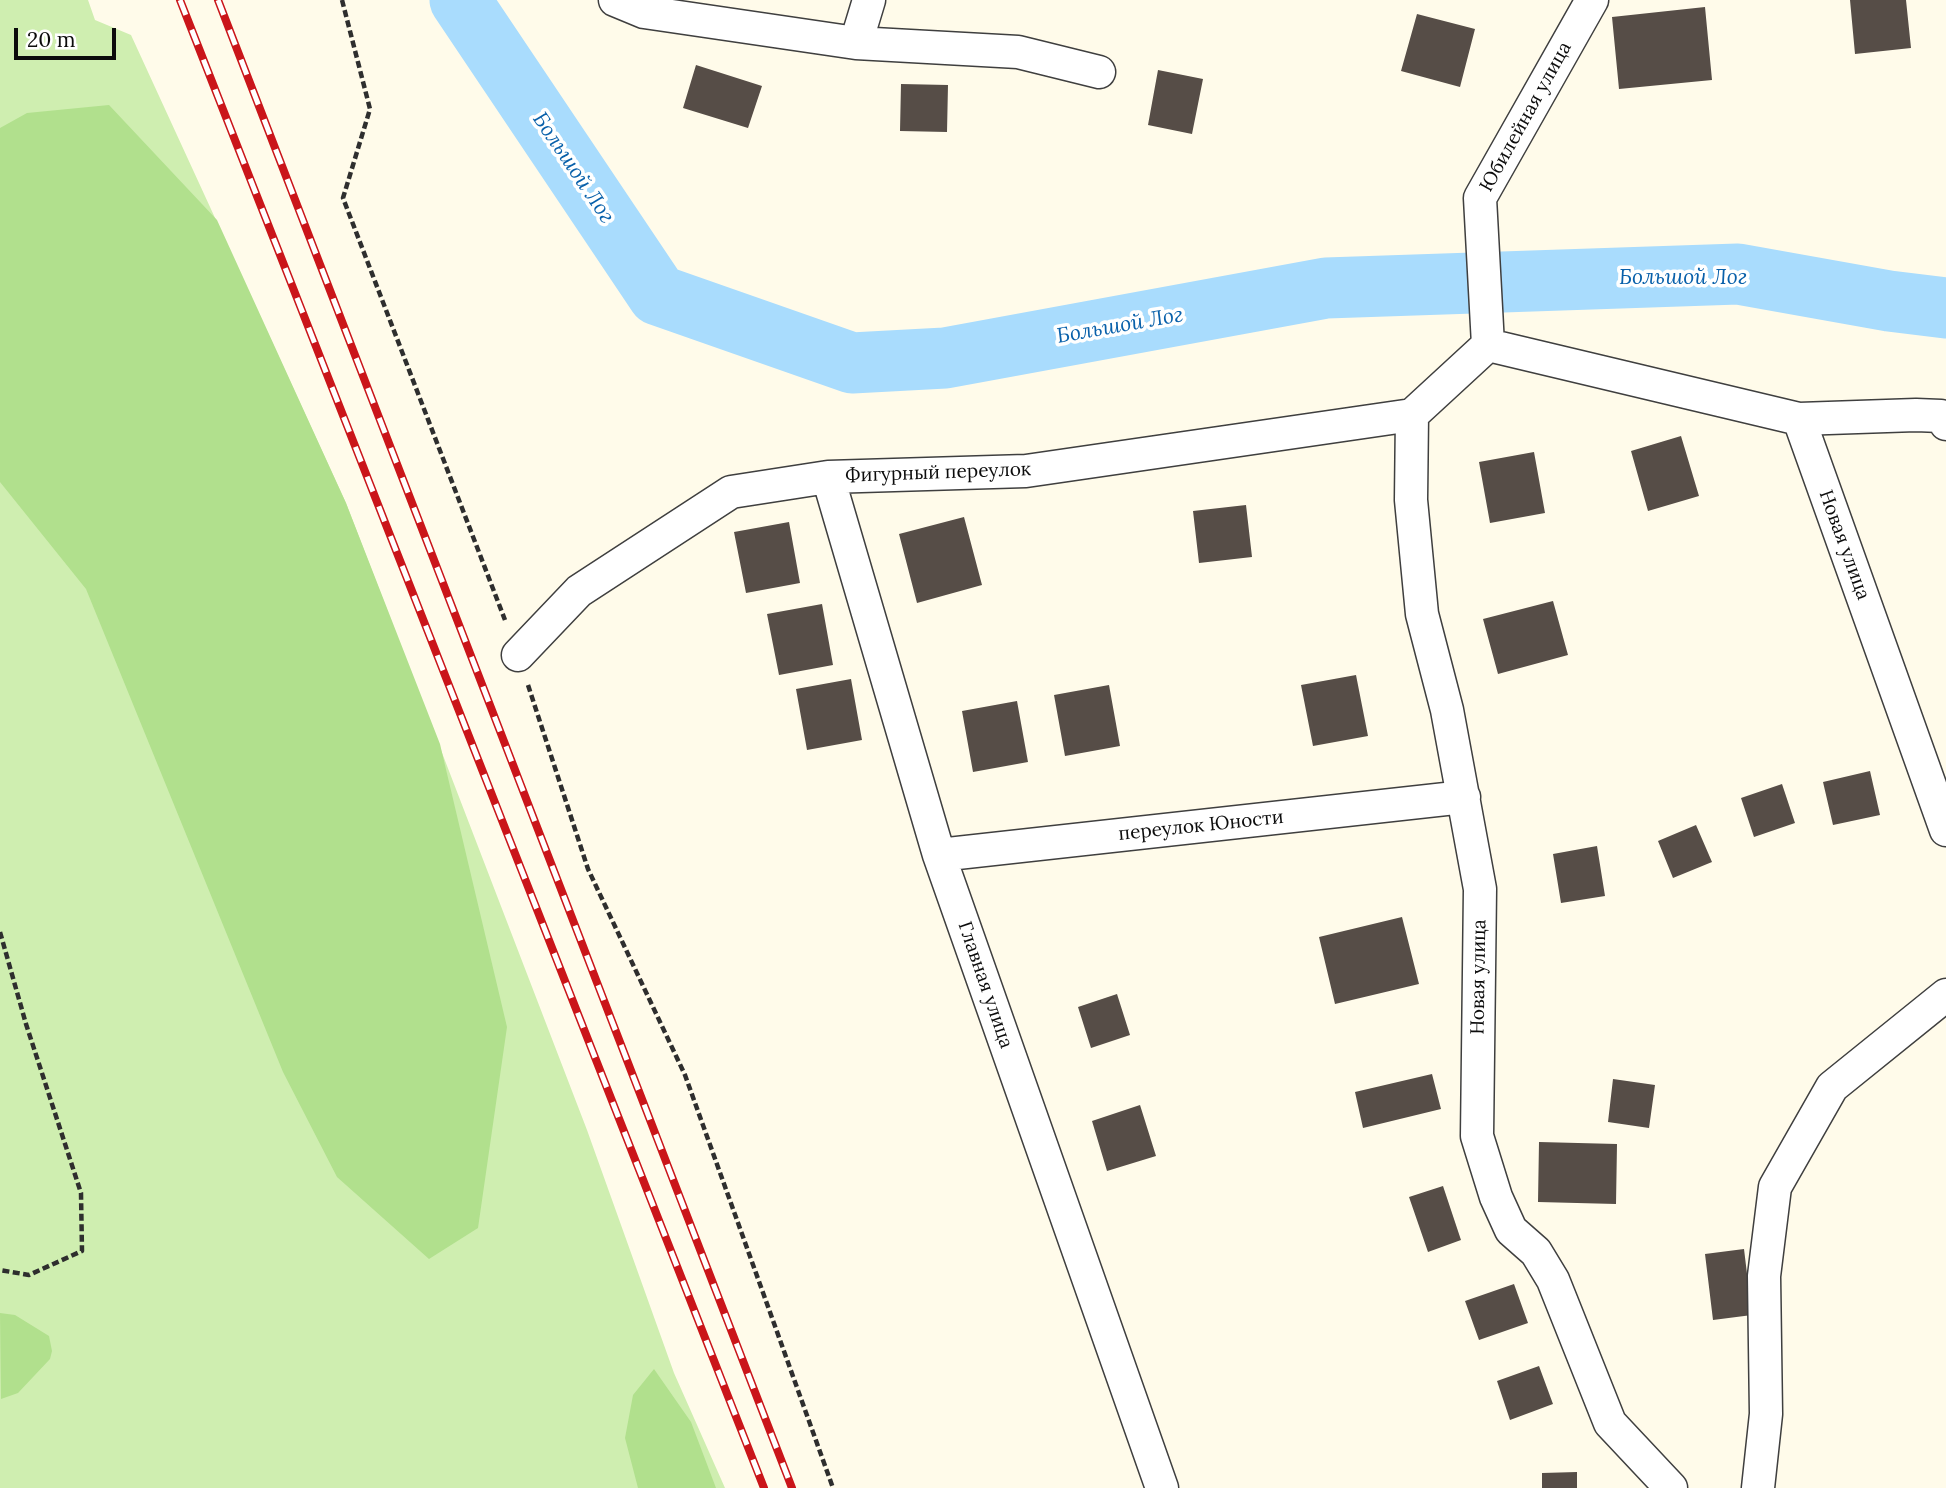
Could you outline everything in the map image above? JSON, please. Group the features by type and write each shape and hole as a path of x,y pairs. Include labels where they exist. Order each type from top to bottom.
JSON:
{"street":[{"path":"615,0 644,12 856,43 1018,52 1099,72"},
{"path":"856,43 869,0"},
{"name":"Юбилейная улица","path":"1488,345 1480,198 1592,0"},
{"path":"1412,415 1488,345 1799,419 1916,415 1941,416 1946,424"},
{"name":"Фигурный переулок","path":"518,655 579,591 731,492 828,477 1026,471 1412,415"},
{"name":"Новая улица","path":"1412,415 1411,500 1422,614 1447,710 1480,889 1477,1136 1496,1197 1511,1230 1536,1252 1553,1280 1609,1423 1671,1488"},
{"name":"Новая улица","path":"1799,419 1946,830"},
{"name":"Главная улица","path":"828,477 939,855 1162,1488"},
{"name":"переулок Юности","path":"939,855 1464,797"},
{"path":"1758,1488 1766,1414 1764,1276 1775,1186 1832,1087 1946,995"}],"path":[{"path":"342,0 370,109 343,198 518,655 588,869 685,1075 833,1488"},
{"path":"0,932 26,1024 81,1193 82,1251 29,1275 0,1270"}],"green space":[{"path":"0,0 88,0 95,20 131,35 346,503 587,1130 674,1373 725,1488 0,1488"},
{"path":"109,105 217,220 346,503 440,744 507,1027 478,1228 429,1259 337,1177 283,1072 86,589 0,482 0,128 27,113"},
{"path":"0,1313 15,1315 49,1336 52,1351 50,1359 18,1393 1,1399"},
{"path":"654,1369 691,1422 716,1488 638,1488 625,1438 633,1395"}],"building":[{"path":"1850,0 1906,0 1911,48 1855,54"},
{"path":"1705,7 1712,80 1619,89 1612,17"},
{"path":"1417,14 1475,29 1460,87 1401,71"},
{"path":"696,65 762,86 748,128 683,108"},
{"path":"1158,70 1203,79 1192,134 1148,125"},
{"path":"901,84 948,85 947,132 900,131"},
{"path":"1681,436 1699,496 1648,511 1631,451"},
{"path":"1534,452 1545,513 1490,523 1479,462"},
{"path":"1246,505 1252,557 1199,563 1193,511"},
{"path":"964,517 982,585 917,603 899,534"},
{"path":"789,522 800,583 746,593 734,532"},
{"path":"1553,601 1568,655 1498,674 1483,619"},
{"path":"822,604 833,665 779,675 767,614"},
{"path":"1356,675 1368,736 1313,746 1301,685"},
{"path":"851,679 862,740 807,750 796,689"},
{"path":"1109,685 1120,746 1065,756 1054,695"},
{"path":"1017,701 1028,762 973,772 962,711"},
{"path":"1870,771 1880,815 1833,825 1823,782"},
{"path":"1782,784 1795,823 1754,837 1741,798"},
{"path":"1696,825 1712,862 1673,878 1658,841"},
{"path":"1597,846 1605,896 1561,903 1553,854"},
{"path":"1402,917 1419,984 1335,1004 1319,937"},
{"path":"1117,994 1130,1035 1091,1048 1078,1007"},
{"path":"1432,1074 1441,1109 1363,1128 1355,1092"},
{"path":"1613,1079 1655,1085 1649,1128 1608,1122"},
{"path":"1140,1105 1156,1156 1107,1171 1092,1121"},
{"path":"1539,1142 1617,1144 1616,1204 1538,1202"},
{"path":"1443,1186 1461,1240 1428,1252 1409,1197"},
{"path":"1744,1249 1752,1315 1713,1320 1705,1254"},
{"path":"1514,1284 1528,1323 1479,1340 1465,1301"},
{"path":"1539,1366 1553,1404 1510,1420 1497,1381"},
{"path":"1577,1472 1577,1488 1542,1488 1542,1473"}],"waterway":[{"name":"Большой Лог","path":"460,0 658,295 852,363 945,358 1326,288 1738,274 1889,301 1946,308"}],"railway":[{"path":"180,0 764,1488"},
{"path":"218,0 792,1488"}]}
